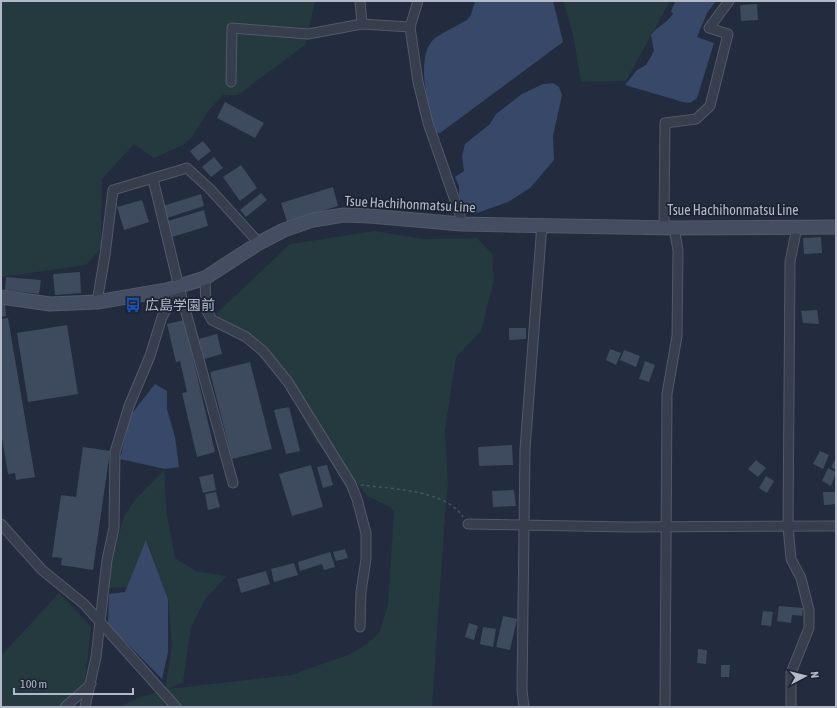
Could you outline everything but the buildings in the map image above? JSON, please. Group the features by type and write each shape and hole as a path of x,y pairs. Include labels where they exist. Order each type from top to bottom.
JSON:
{"main road":[{"name":"Tsue Hachihonmatsu Line","path":"1,297 50,304 96,302 179,287 204,278 259,243 284,230 313,220 344,215 461,224 669,227 836,227"}],"street":[{"path":"360,1 362,24"},
{"path":"418,1 410,26 418,82 428,123 460,214 461,224"},
{"path":"666,707 667,394 677,336 678,250 669,227 665,123 696,119 710,106 728,34 709,28 729,1"},
{"path":"231,82 232,28 308,34 362,24 410,26"},
{"path":"96,302 105,255 113,190 188,168 210,189 259,243"},
{"path":"153,178 179,287 233,483"},
{"path":"524,707 522,690 524,525 528,398 542,224"},
{"path":"791,707 791,673 808,628 809,610 801,578 791,559 788,526 790,262 796,227"},
{"path":"204,278 206,309 212,320 246,337 263,351 288,382 351,484 357,499 366,533 366,559 361,592 360,627"},
{"path":"85,707 91,684 101,624 107,560 114,528 115,452 129,406 150,356 162,317 179,287"},
{"path":"1,524 42,570 84,604 176,707"},
{"path":"468,524 666,527 836,526"},
{"path":"65,707 91,684"}],"path":[{"path":"351,484 431,495 460,512 468,524"}],"green space":[{"path":"1,1 315,1 305,45 238,95 223,95 209,110 192,137 183,145 154,158 134,144 102,179 101,248 86,265 1,277"},
{"path":"563,1 670,1 626,81 581,82 573,34"},
{"path":"375,231 423,239 477,238 492,254 494,279 481,331 456,357 445,430 448,484 432,707 119,707 140,697 165,690 172,647 168,599 147,541 127,587 104,588 124,516 135,500 164,470 167,515 175,558 196,571 227,576 206,598 191,627 183,682 168,689 291,675 348,655 367,644 379,633 388,605 394,512 390,507 367,496 354,479 316,442 282,378 216,314 290,244"},
{"path":"59,593 91,627 84,691 63,707 1,707 1,656"}],"water":[{"path":"475,1 553,1 563,42 440,133 435,133 425,84 425,57 428,46 435,38 467,20 471,15"},
{"path":"716,1 707,13 697,37 714,43 697,98 690,103 683,102 625,85 637,70 646,65 654,51 651,35 673,14 671,11 675,2"},
{"path":"553,83 559,87 562,95 553,136 554,160 530,188 508,202 474,214 459,197 459,186 455,177 464,171 462,156 465,144 490,124 496,114 522,94 543,84"},
{"path":"155,384 167,391 167,409 175,437 179,467 165,469 120,459 130,416"},
{"path":"146,540 168,599 168,652 162,679 108,624 109,594 125,592"}],"place":[{"name":"広島学園前","path":"133,305"}]}
